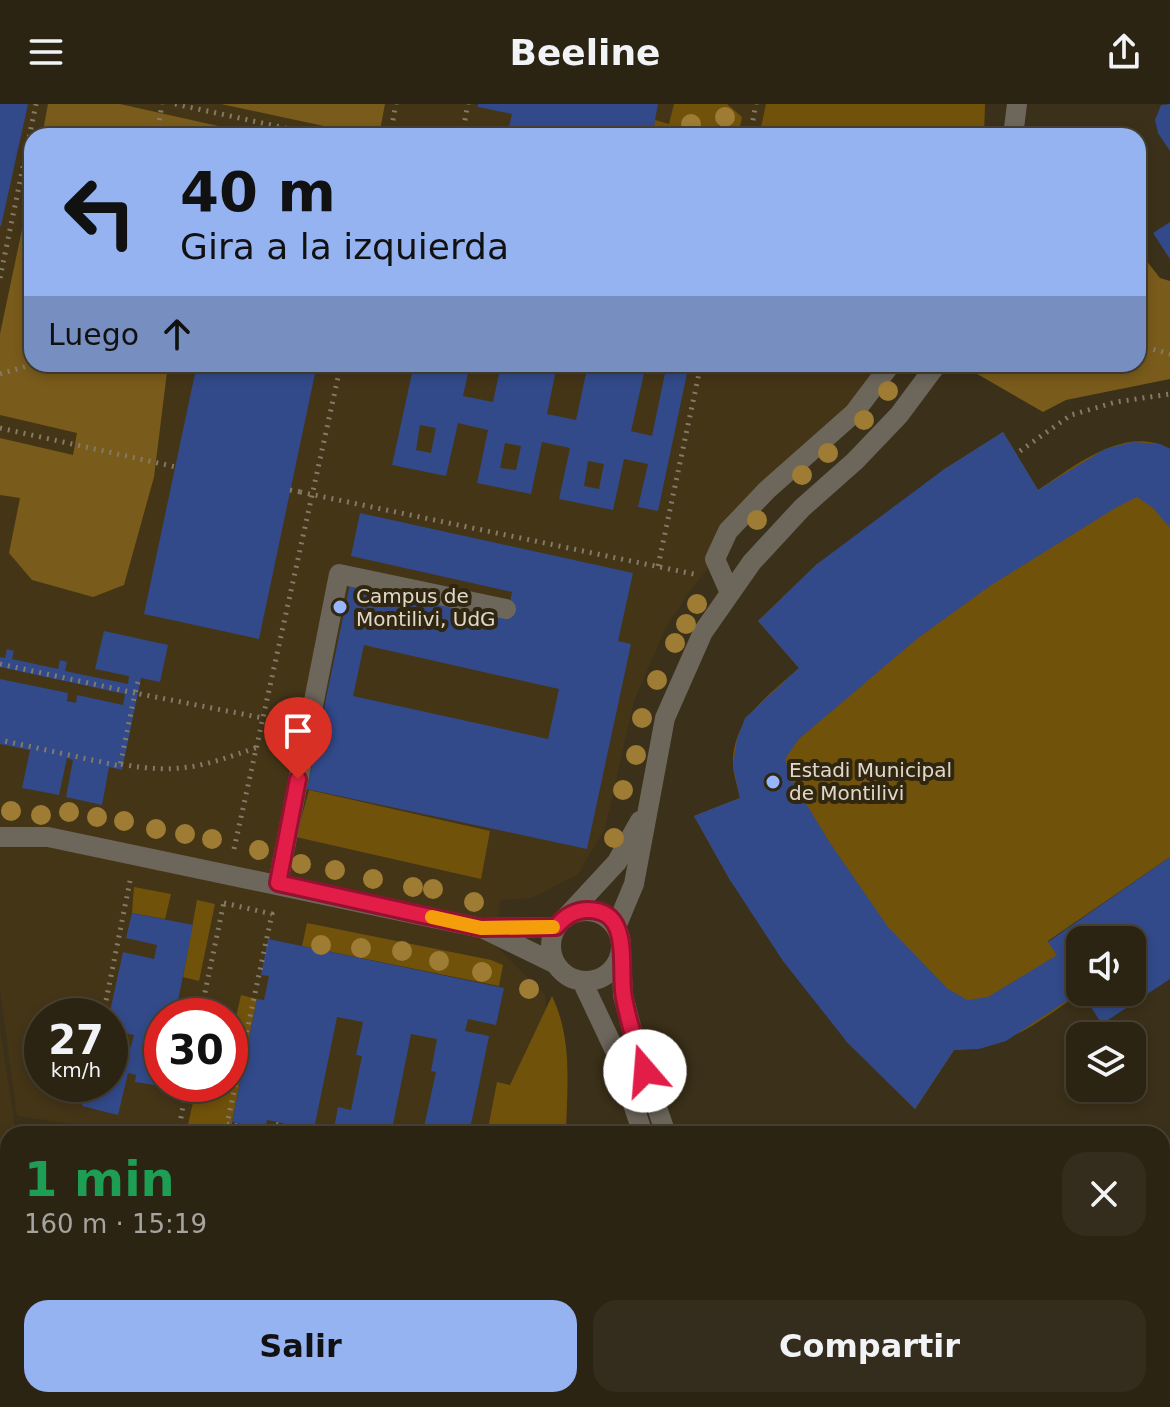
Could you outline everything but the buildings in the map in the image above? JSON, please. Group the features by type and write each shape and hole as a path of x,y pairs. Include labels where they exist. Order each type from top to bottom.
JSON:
{"street":[{"path":"1014,128 1017,104"},
{"path":"730,593 715,559 728,531 767,490 854,413 885,372"},
{"path":"616,927 634,884 665,718 703,632 752,562 802,508 855,461 899,415 931,372"},
{"path":"278,883 339,574 506,609"},
{"path":"556,964 551,942 562,922 617,862 647,807"},
{"path":"0,837 48,837 481,928 556,964 567,976 582,981 602,978 610,972 621,954"},
{"path":"481,928 562,922 585,910 611,919 621,940 623,995 636,1046 663,1126"},
{"path":"582,981 616,1053 640,1126"}],"path":[{"path":"31,128 36,104"},
{"path":"158,128 162,104"},
{"path":"175,104 285,128"},
{"path":"392,128 396,104"},
{"path":"464,128 468,104"},
{"path":"752,128 756,104"},
{"path":"0,278 24,162"},
{"path":"1146,347 1170,354"},
{"path":"0,374 24,367"},
{"path":"234,849 339,372"},
{"path":"658,566 699,372"},
{"path":"1020,451 1071,415 1116,402 1170,394"},
{"path":"0,428 176,467"},
{"path":"290,490 702,576 730,593"},
{"path":"300,492 314,495"},
{"path":"8,666 10,654"},
{"path":"0,664 263,718"},
{"path":"61,677 64,666"},
{"path":"121,764 138,682"},
{"path":"0,740 120,766 168,771 213,763 258,747"},
{"path":"107,998 130,881"},
{"path":"204,998 224,903 272,914 248,1026"},
{"path":"179,1126 184,1102"},
{"path":"232,1102 227,1124 238,1126"}],"shaded area":[{"name":"Campus de Montilivi, UdG","path":"0,104 977,104 978,128 24,128 24,372 889,372 759,505 694,586 666,627 634,701 605,829 578,874 532,898 500,900 496,946 545,995 560,1126 84,1126 17,1116 0,990"},
{"path":"48,104 120,104 227,128 44,128"},
{"path":"221,104 385,104 380,128 333,128"},
{"path":"674,104 727,104 742,117 740,128 654,128 655,120 669,124"},
{"path":"766,104 985,104 984,128 761,128"},
{"path":"24,220 24,372 167,372 154,477 124,585 93,597 32,580 9,553 20,498 0,495 0,438 73,455 77,433 0,415 0,334"},
{"path":"1146,260 1160,278 1170,281 1170,379 1066,400 1043,412 974,372 1146,372"},
{"path":"1003,432 1038,490 1084,460 1118,445 1136,441 1170,449 1170,857 1048,941 1066,969 1066,1003 1007,1039 954,1050 915,1109 847,1042 730,880 694,816 740,798 733,766 738,735 764,699 799,668 758,621 817,564 975,514 943,470"},
{"path":"309,790 490,831 481,879 296,837"},
{"path":"134,887 171,894 165,919 132,913"},
{"path":"197,900 215,904 199,981 183,977"},
{"path":"307,923 491,960 503,965 499,986 302,946"},
{"path":"241,995 257,999 248,1043 248,998 240,998"},
{"path":"552,996 566,1047 566,1126 489,1126 497,1082 510,1085"},
{"path":"0,1029 15,1126 0,1126"},
{"path":"193,1102 236,1102 232,1126 188,1126"}],"slow traffic":[{"path":"432,917 481,928 553,927"}],"place":[{"name":"Campus de Montilivi, UdG","path":"340,607"},
{"name":"Estadi Municipal de Montilivi","path":"773,782"}],"route":[{"path":"298,779 278,883 481,928 556,927 567,916 585,910 611,919 620,933 623,995 645,1071"}]}
